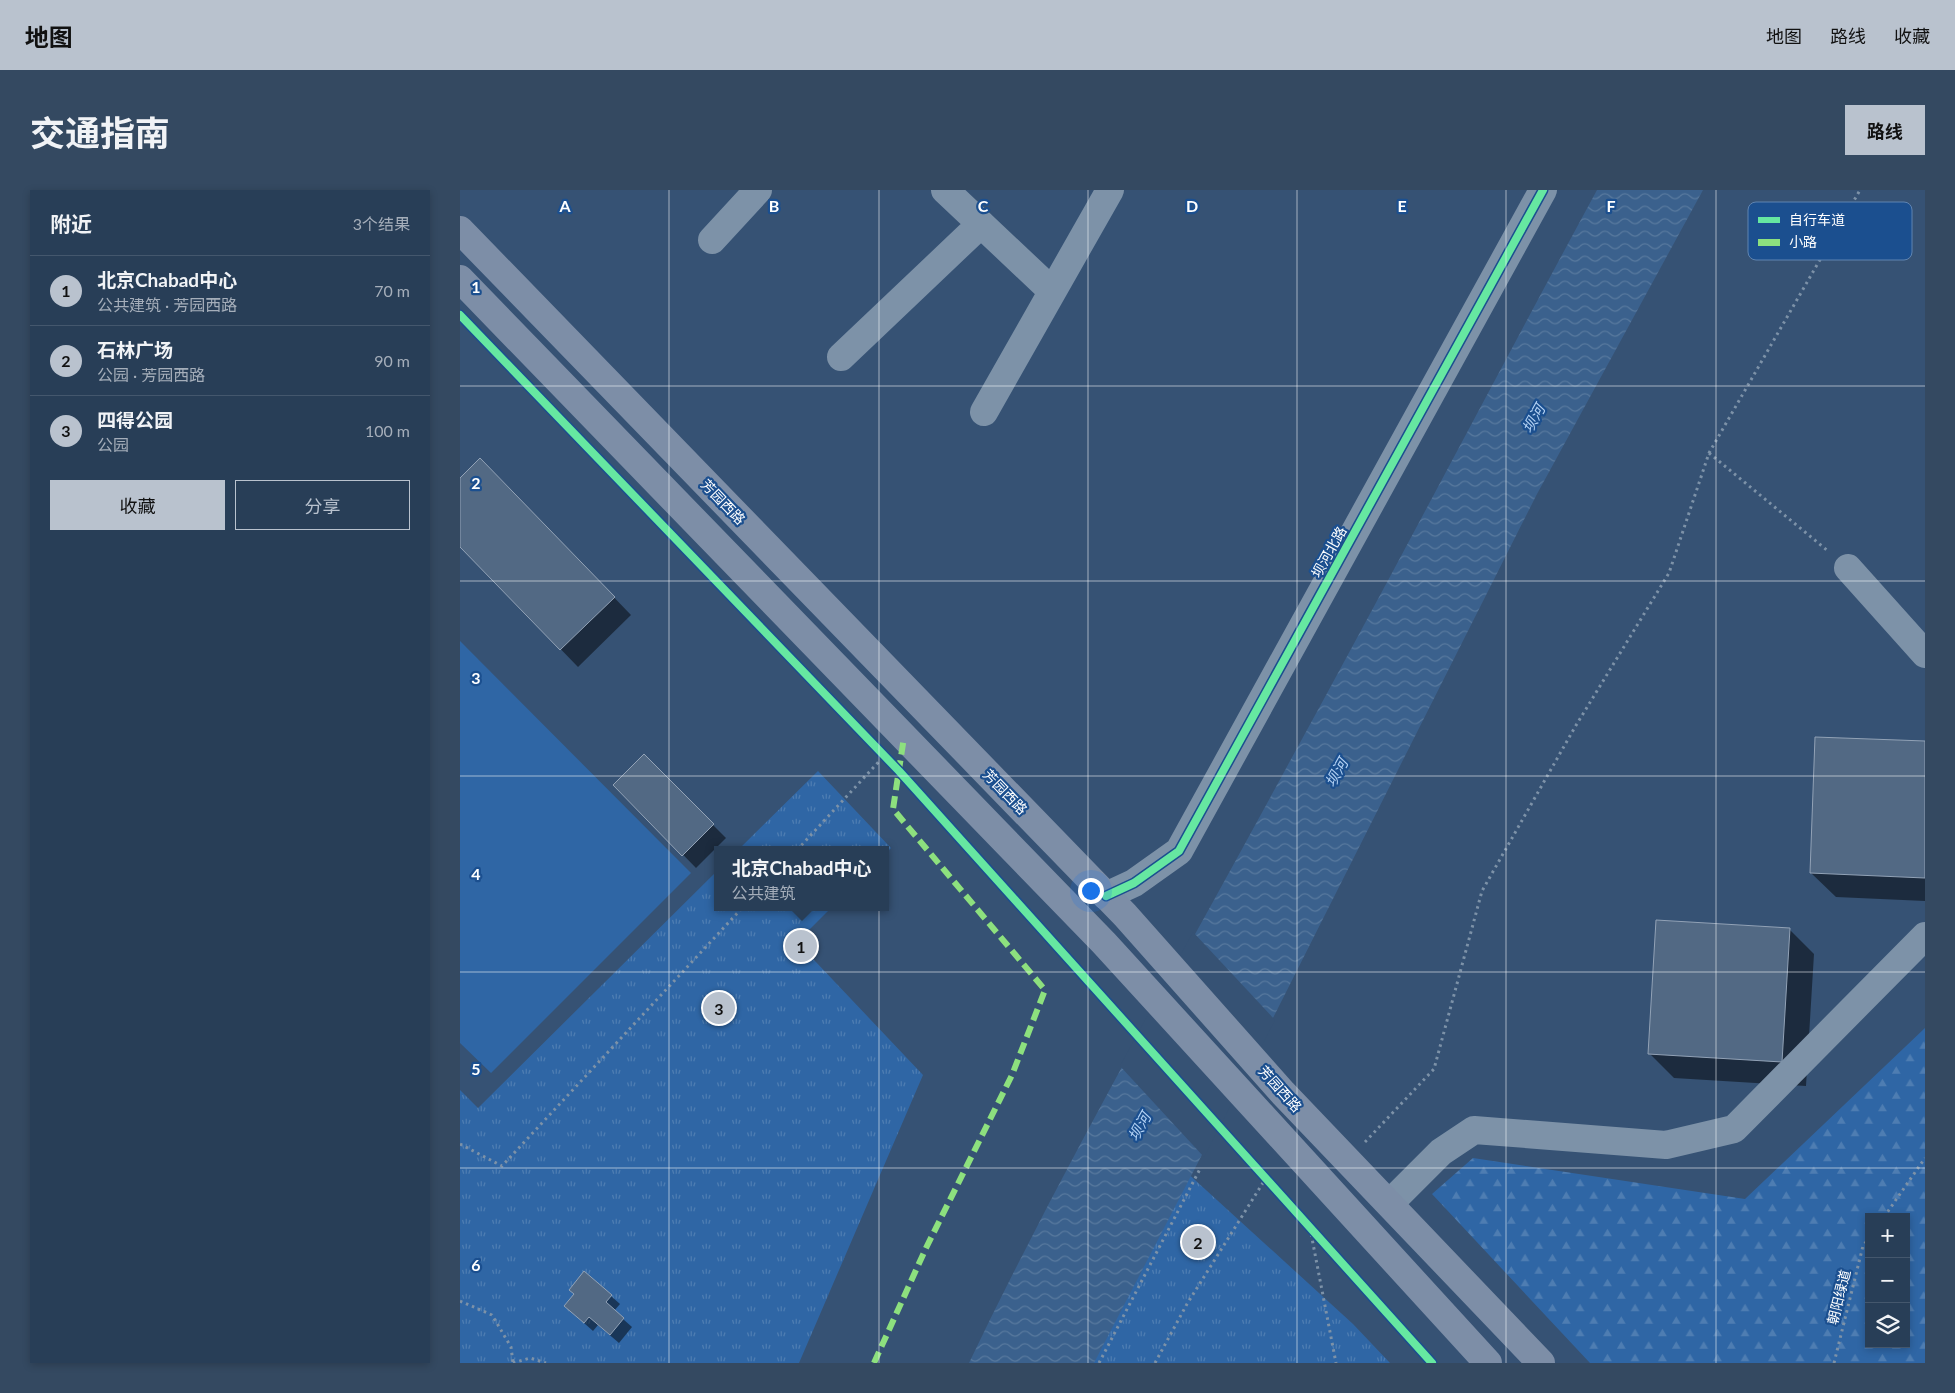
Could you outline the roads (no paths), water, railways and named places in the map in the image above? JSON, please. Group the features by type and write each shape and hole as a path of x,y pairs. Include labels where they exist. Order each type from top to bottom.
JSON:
{"main road":[{"name":"芳园西路","path":"460,230 1115,906 1283,1093 1541,1363"},
{"path":"460,279 1104,943 1488,1363"}],"street":[{"path":"712,240 758,190"},
{"path":"945,190 1052,291"},
{"path":"984,412 1110,190"},
{"name":"坝河北路","path":"1115,906 1134,883 1179,851 1543,190"},
{"path":"842,358 981,224"},
{"path":"1848,568 1925,654"},
{"path":"1390,1203 1441,1152 1474,1130 1666,1145 1734,1129 1925,936"}],"water":[{"name":"坝河","path":"1597,190 1703,190 1537,494 1274,1016 1094,1363 969,1363 1006,1286 1085,1135 1329,690"}],"place":[{"name":"北京Chabad中心","path":"801,946"},
{"name":"四得公园","path":"719,1008"},
{"name":"石林广场","path":"1198,1242"}]}
